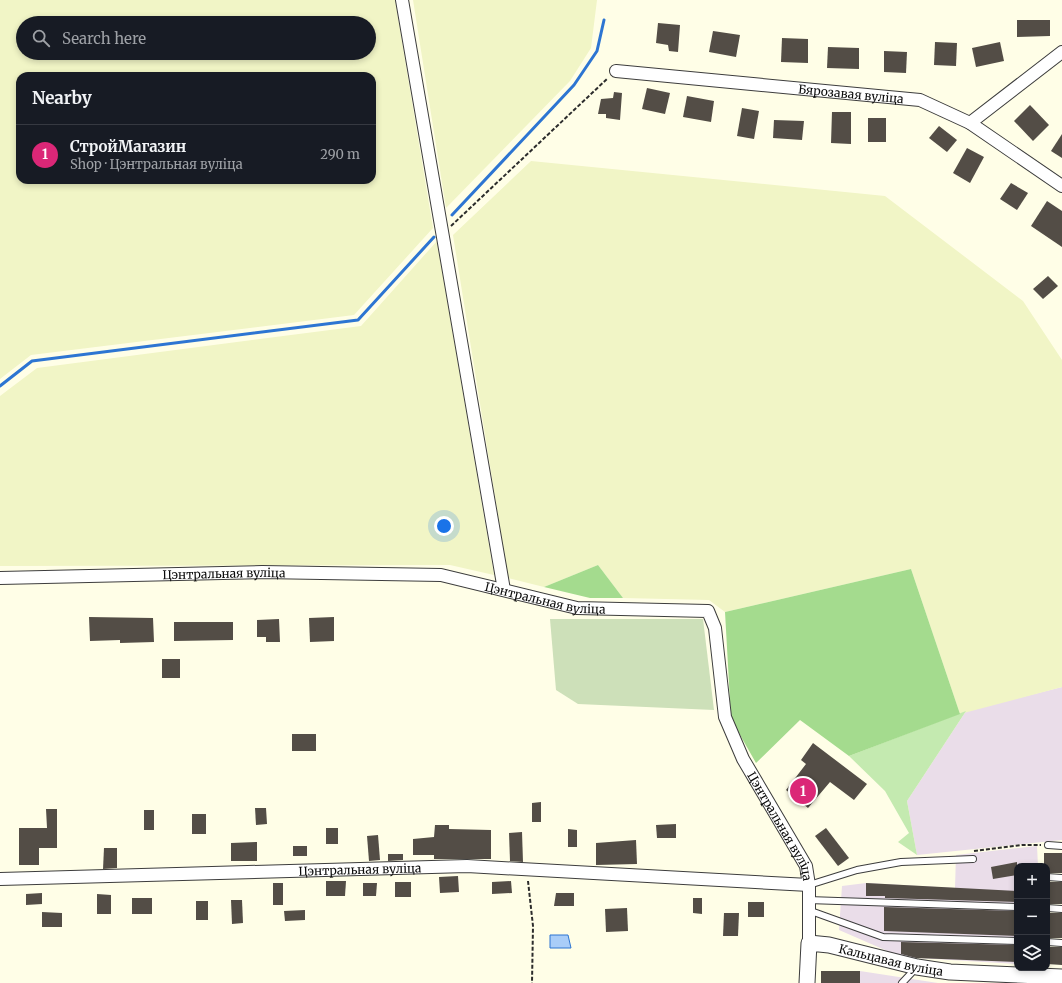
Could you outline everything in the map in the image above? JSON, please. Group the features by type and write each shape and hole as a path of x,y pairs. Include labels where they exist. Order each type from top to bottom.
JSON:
{"street":[{"path":"402,0 504,590"},
{"path":"970,123 1062,52"},
{"name":"Бярозавая вуліца","path":"616,71 920,100 970,123 1062,186"},
{"name":"Цэнтральная вуліца","path":"0,578 262,572 441,575 577,608 708,611 715,628 725,717 743,758 806,866 809,885 467,866 0,879"},
{"path":"807,983 809,885"},
{"name":"Кальцавая вуліца","path":"809,943 829,944 917,968 1008,979 1062,977"}],"lane":[{"path":"1048,846 1062,846"},
{"path":"809,885 857,870 901,862 973,859"},
{"path":"1050,878 1062,878"},
{"path":"808,905 1014,907"},
{"path":"808,905 883,937 1014,941"},
{"path":"1050,908 1062,909"},
{"path":"1050,942 1062,943"},
{"path":"902,983 917,968"}],"path":[{"path":"443,234 616,71"},
{"path":"970,852 1022,845 1048,846"},
{"path":"529,869 528,882 533,926 532,983"}],"shaded area":[{"path":"1062,687 1062,840 917,855 907,801 966,711"},
{"path":"1037,846 1038,863 1014,863 1014,964 901,957 839,930 842,886 866,883 955,888 956,855"},
{"path":"821,971 860,971 938,983 821,983"}],"green space":[{"path":"0,0 395,0 433,228 354,315 31,355 0,379"},
{"path":"413,0 597,0 591,48 570,81 446,208"},
{"path":"531,161 885,196 1023,301 1062,360 1062,687 960,714 911,569 725,612 709,600 623,598 598,565 544,587 508,578 453,235"},
{"path":"437,241 494,575 450,565 0,566 0,396 37,368 361,326"},
{"path":"598,565 623,598 590,598 544,587"},
{"path":"911,569 960,714 849,756 800,720 756,763 731,719 725,612"},
{"path":"550,619 703,619 714,710 578,704 556,690"},
{"path":"966,711 907,801 917,855 898,842 909,833 885,791 849,756"}],"water":[{"path":"550,935 568,935 571,948 550,948"}],"building":[{"path":"1017,20 1050,20 1050,36 1017,37"},
{"path":"658,23 680,25 678,52 669,51 668,45 656,43"},
{"path":"713,31 740,35 736,57 709,52"},
{"path":"782,38 808,39 808,63 781,62"},
{"path":"935,42 957,43 956,66 934,65"},
{"path":"1000,42 1004,61 976,67 972,48"},
{"path":"828,47 859,48 859,69 827,68"},
{"path":"884,51 907,52 906,73 884,72"},
{"path":"647,88 670,93 665,114 642,109"},
{"path":"614,92 622,93 620,120 606,118 606,114 598,114 601,99 613,98"},
{"path":"687,96 714,101 711,122 683,117"},
{"path":"1030,105 1049,125 1033,141 1014,121"},
{"path":"742,108 759,111 754,139 737,136"},
{"path":"832,112 851,112 851,144 831,143"},
{"path":"868,118 886,118 886,142 868,142"},
{"path":"774,120 804,121 802,140 773,138"},
{"path":"939,126 957,140 947,152 929,138"},
{"path":"1062,134 1062,158 1051,151"},
{"path":"967,148 984,157 970,183 953,173"},
{"path":"1011,183 1028,193 1017,210 1000,199"},
{"path":"1047,201 1062,211 1062,247 1031,226"},
{"path":"1048,276 1058,286 1043,299 1033,289"},
{"path":"89,617 153,618 154,642 120,643 120,640 90,641"},
{"path":"334,617 334,641 310,642 309,618"},
{"path":"279,619 280,642 266,642 266,637 257,637 257,620"},
{"path":"174,622 233,622 233,640 174,641"},
{"path":"162,659 180,659 180,678 162,678"},
{"path":"292,734 316,734 316,751 292,751"},
{"path":"813,743 867,784 854,800 830,782 808,808 786,790 806,764 801,760"},
{"path":"541,802 541,822 532,822 532,803"},
{"path":"255,808 266,808 267,824 256,825"},
{"path":"46,809 57,809 57,848 39,848 39,865 19,865 19,828 47,828"},
{"path":"144,810 154,810 154,830 144,830"},
{"path":"192,814 206,814 206,834 192,834"},
{"path":"676,824 676,838 657,838 656,825"},
{"path":"435,825 449,825 449,829 491,830 491,859 434,859 434,855 413,855 413,839 434,837"},
{"path":"326,828 338,828 338,844 326,844"},
{"path":"826,828 849,858 838,866 815,836"},
{"path":"568,829 577,830 577,847 568,847"},
{"path":"522,832 523,862 510,861 509,833"},
{"path":"378,835 380,860 369,861 367,836"},
{"path":"636,840 637,864 596,865 596,843"},
{"path":"257,842 257,861 231,861 231,843"},
{"path":"293,846 307,846 307,856 293,856"},
{"path":"104,848 117,848 117,868 103,869"},
{"path":"1044,853 1062,853 1062,873 1050,873 1050,863 1044,863"},
{"path":"388,854 403,854 403,860 388,861"},
{"path":"1017,862 1014,863 1014,876 993,879 991,867"},
{"path":"458,876 459,892 440,893 439,877"},
{"path":"326,881 346,881 345,896 326,896"},
{"path":"511,881 512,893 492,894 492,882"},
{"path":"395,882 411,882 411,897 395,897"},
{"path":"1050,882 1062,882 1062,904 1050,904"},
{"path":"273,883 283,883 283,905 273,905"},
{"path":"363,883 377,883 376,896 363,896"},
{"path":"866,883 1014,891 1014,902 885,898 885,896 866,896"},
{"path":"42,893 42,904 26,905 26,894"},
{"path":"556,893 574,893 574,906 554,906"},
{"path":"97,894 111,895 111,914 97,914"},
{"path":"132,898 152,898 152,914 132,914"},
{"path":"693,898 702,898 702,914 693,913"},
{"path":"231,900 242,900 243,923 232,924"},
{"path":"196,901 208,901 208,920 196,920"},
{"path":"748,902 764,902 764,917 748,917"},
{"path":"884,907 1014,911 1014,936 884,931"},
{"path":"627,908 628,931 606,932 605,909"},
{"path":"305,910 305,920 285,921 284,911"},
{"path":"42,912 62,913 62,927 42,927"},
{"path":"724,913 739,913 738,936 723,936"},
{"path":"1050,913 1062,913 1062,938 1050,938"},
{"path":"901,942 1014,945 1014,962 916,958 901,954"},
{"path":"1050,947 1062,947 1062,965 1050,964"},
{"path":"821,971 860,971 860,983 821,983"}],"waterway":[{"path":"452,215 574,85 597,51 604,20"},
{"path":"0,386 32,361 358,320 434,237"}],"place":[{"name":"СтройМагазин","path":"803,791"}]}
